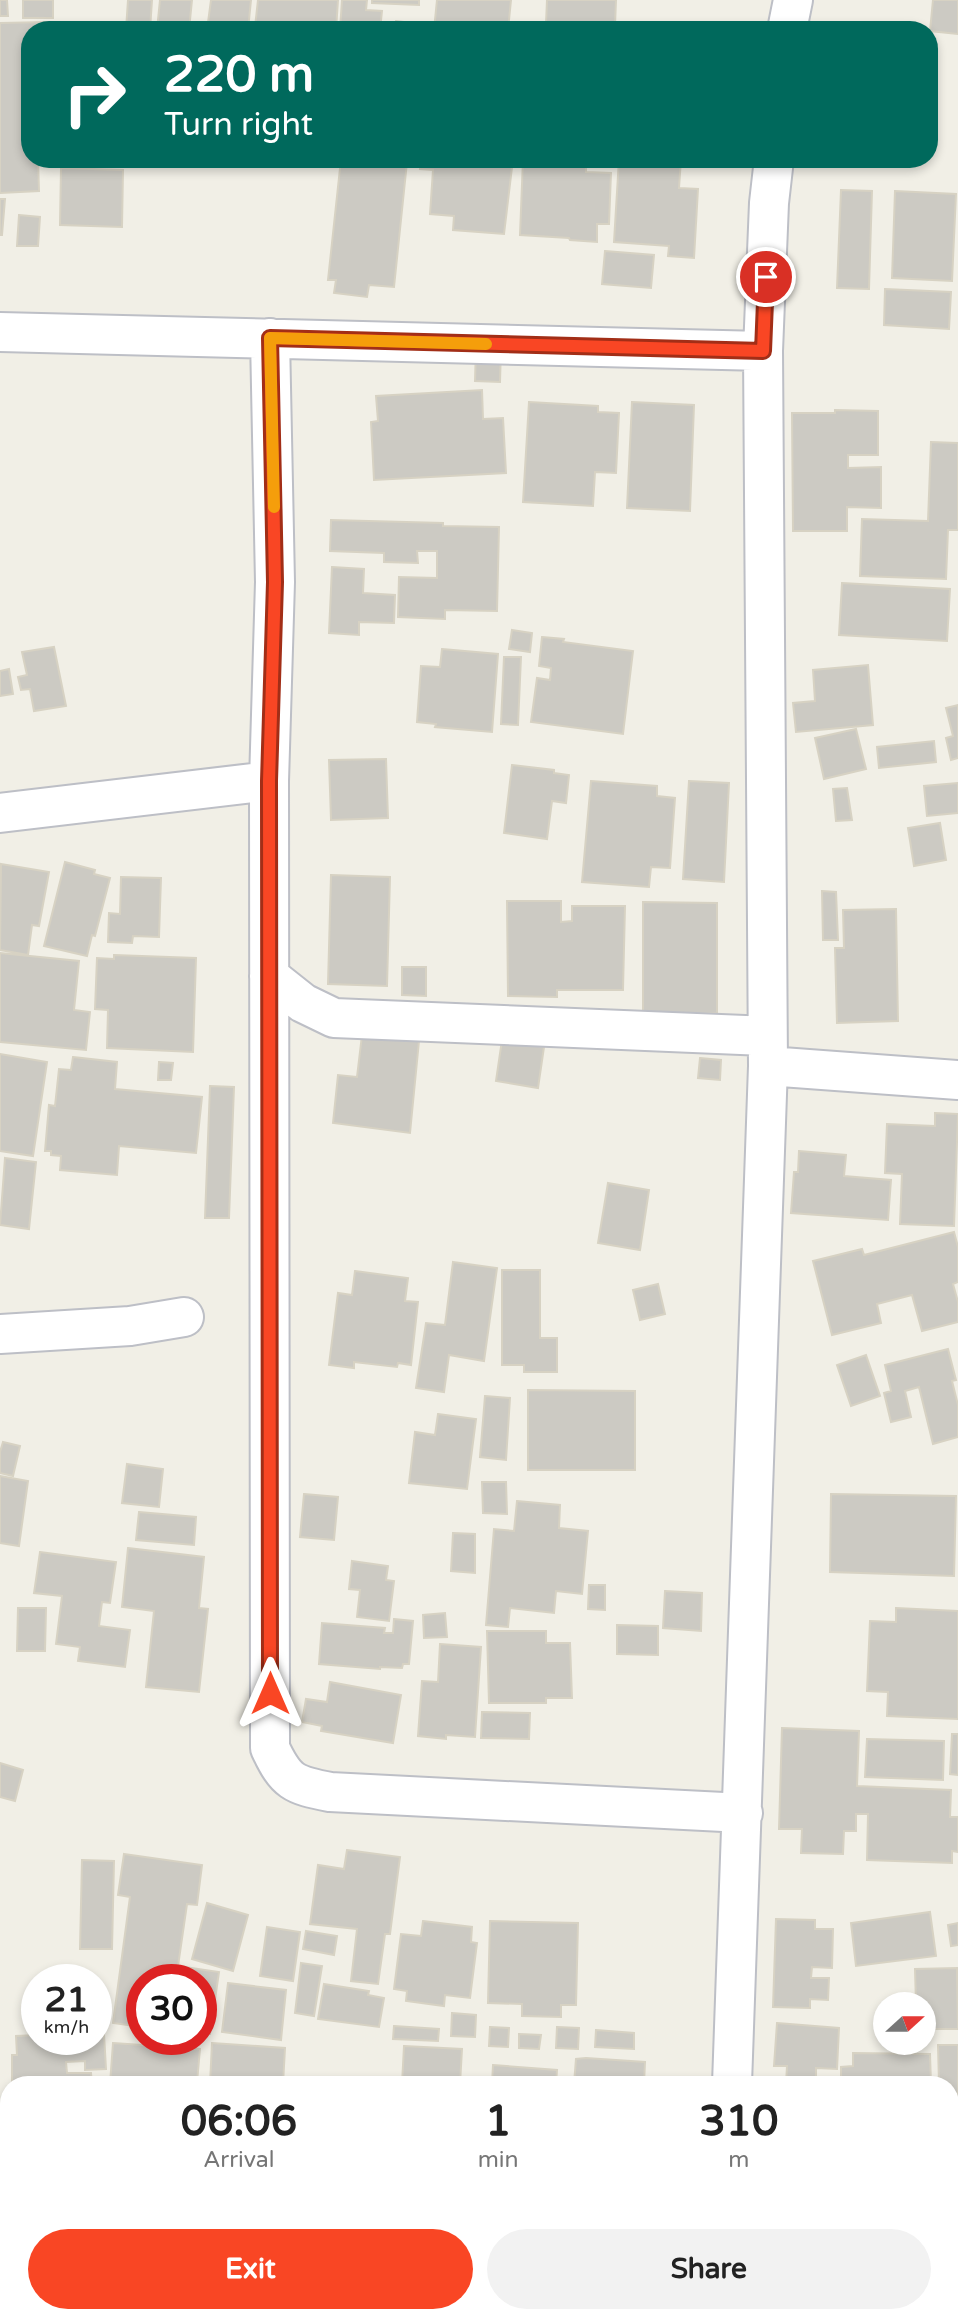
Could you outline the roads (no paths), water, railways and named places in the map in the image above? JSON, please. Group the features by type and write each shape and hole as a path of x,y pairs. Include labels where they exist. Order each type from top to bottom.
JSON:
{"street":[{"path":"790,21 793,0"},
{"path":"732,2076 768,1051 763,351 773,168"},
{"path":"0,332 763,351"},
{"path":"270,338 275,582 269,781 270,1748 281,1771 299,1786 330,1792 743,1813"},
{"path":"0,813 269,781"},
{"path":"269,976 303,1003 334,1018 768,1051 958,1080"},
{"path":"0,1334 130,1326 184,1317"}]}
